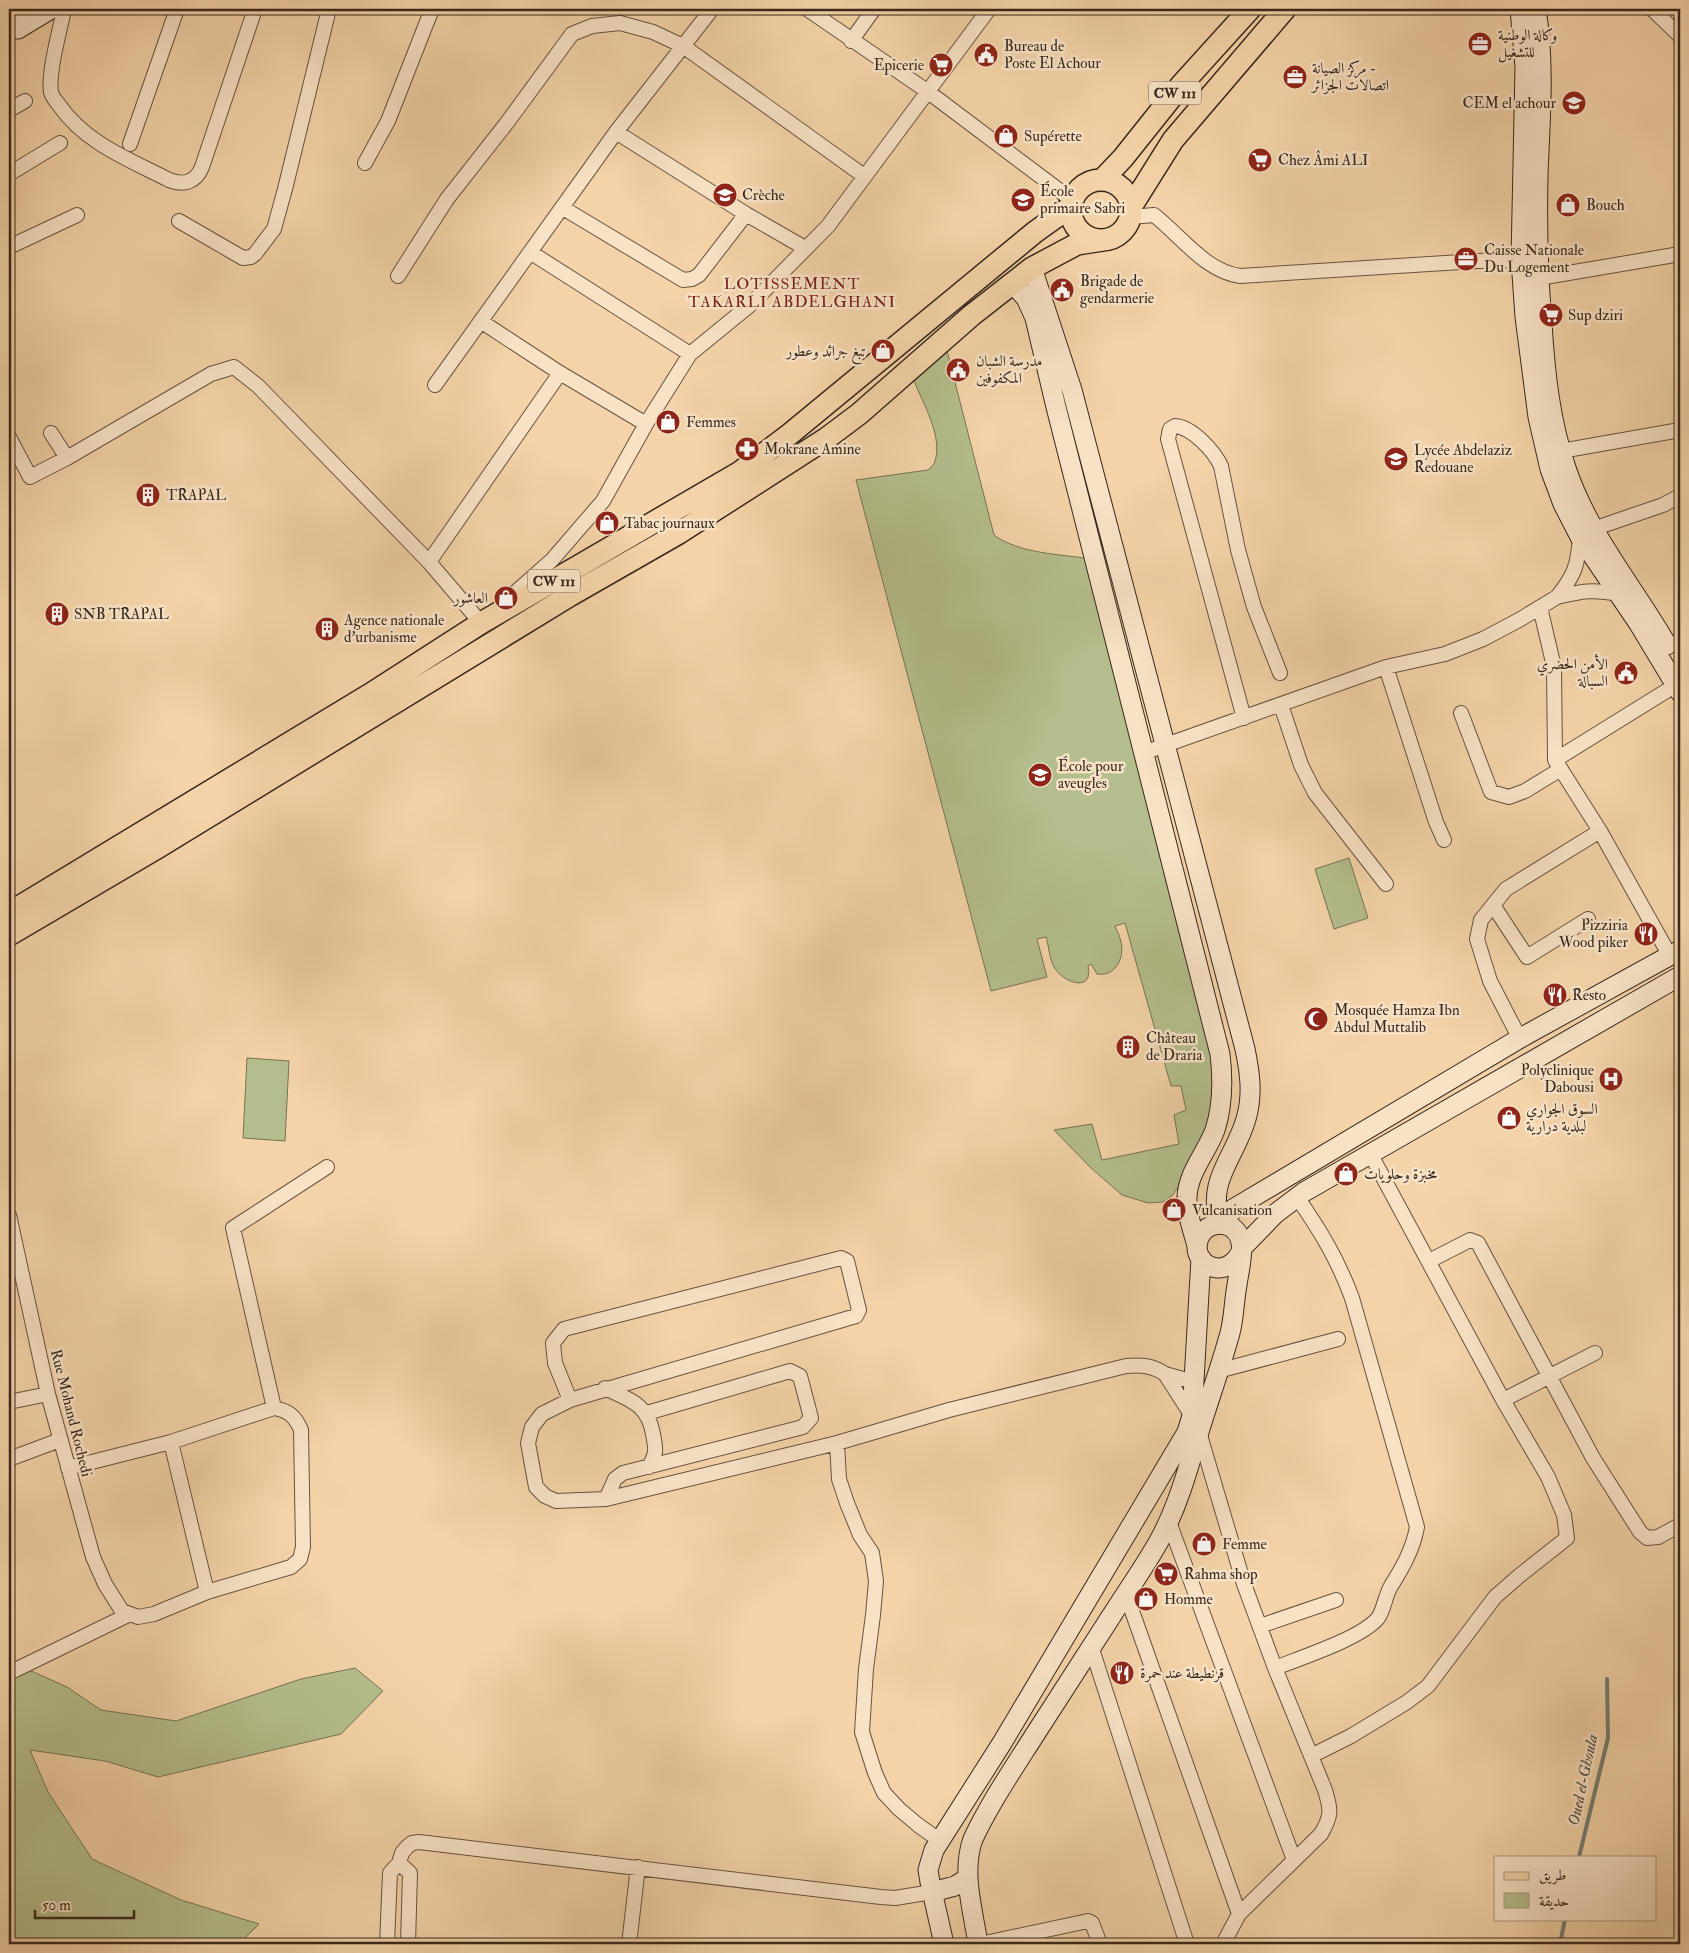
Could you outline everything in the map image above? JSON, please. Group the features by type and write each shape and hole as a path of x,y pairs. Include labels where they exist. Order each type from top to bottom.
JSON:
{"main road":[{"name":"CW 111","path":"1103,179 1123,158 1182,84 1250,9"},
{"path":"9,935 157,848 569,596 679,533 819,443 859,414 972,315 1032,268 1076,244 1103,240 1115,236 1124,228 1130,212 1173,140 1285,9"},
{"path":"1103,240 1088,236 1076,226 1071,204 1081,187 1088,182 1103,179 1115,183 1128,198 1130,212"},
{"name":"CW 111","path":"9,913 369,695 481,623 740,472 790,434 1071,204"}],"street":[{"path":"9,10 14,32 51,9"},
{"path":"64,9 50,82 52,95 61,109 78,126 111,150 169,180 185,183 193,180 199,174 255,9"},
{"path":"130,144 177,9"},
{"path":"179,221 243,258 252,257 274,229 329,9"},
{"path":"365,163 388,122 432,9"},
{"path":"435,385 482,322 616,132 712,9"},
{"path":"807,9 851,41 927,91 1071,204"},
{"path":"851,41 874,9"},
{"path":"9,437 30,477 67,458 211,374 234,368 258,386 429,562 481,623 552,560 586,522 603,501 646,424 690,354 750,305 828,226 989,9"},
{"path":"1520,9 1525,67 1521,260 1538,417 1550,470 1563,504 1674,644 1679,682"},
{"path":"1536,9 1540,33 1541,81 1537,216 1539,278 1544,364 1553,421 1561,451 1581,505 1587,533 1619,594 1679,682"},
{"path":"1652,9 1680,36"},
{"path":"398,276 447,199 506,124 572,34 592,26 620,23 653,32 683,46 864,176"},
{"path":"9,110 25,101"},
{"path":"616,132 746,214 805,248"},
{"path":"9,174 60,143"},
{"path":"563,208 683,280 692,279 699,275 746,214"},
{"path":"1130,212 1154,216 1169,227 1199,256 1224,272 1240,276 1476,261 1521,260"},
{"path":"9,247 76,215"},
{"path":"530,252 690,354"},
{"path":"1539,278 1680,254"},
{"path":"1032,268 1072,390 1246,1049 1251,1083 1247,1118 1217,1184 1215,1210 1222,1224"},
{"path":"1012,283 1026,298 1035,318 1220,1054 1223,1084 1215,1130 1192,1175 1187,1196 1188,1211 1199,1252 1209,1266 1222,1268 1233,1264 1242,1249 1275,1214 1297,1197 1680,976"},
{"path":"482,322 560,373 646,424"},
{"path":"429,562 560,373"},
{"path":"1244,718 1168,439 1170,429 1175,426 1190,430 1217,457 1221,466 1238,550 1254,607 1280,673"},
{"path":"1561,451 1680,430"},
{"path":"51,433 67,458"},
{"path":"1587,533 1663,505 1680,496"},
{"path":"1143,753 1386,667 1445,654 1483,639 1556,596 1575,572 1587,533"},
{"path":"1556,596 1593,590 1619,594"},
{"path":"1222,1224 1233,1209 1520,1039 1675,953 1558,764 1554,667 1540,607"},
{"path":"1386,667 1436,822 1444,840"},
{"path":"1461,713 1492,792 1509,797 1525,791 1558,764 1679,682"},
{"path":"1281,704 1301,765 1315,793 1386,884"},
{"path":"1520,1039 1490,981 1477,939 1480,920 1506,889 1600,831"},
{"path":"1492,904 1527,957 1588,919"},
{"path":"1311,1756 1351,1736 1428,1686 1495,1597 1567,1538 1564,1515 1548,1477 1503,1400 1371,1155"},
{"path":"274,1408 233,1228 327,1167"},
{"path":"1275,1668 1362,1632 1379,1617 1386,1595 1406,1561 1415,1540 1417,1527 1352,1298 1341,1269 1326,1239 1297,1197"},
{"name":"Rue Mohand Rochedi","path":"9,1215 48,1394 93,1557 105,1584 125,1613"},
{"path":"944,1944 928,1870 934,1850 1002,1743 1188,1432 1196,1424 1195,1380 1199,1252 1202,1232 1210,1226 1222,1224 1230,1226 1238,1234 1242,1249 1230,1331 1218,1371 1196,1424 1179,1498 1169,1522 1126,1594 1010,1773 978,1827 970,1848 968,1878 979,1944 1088,1921 1092,1923 1100,1944"},
{"path":"1429,1261 1470,1240 1478,1243 1593,1458 1640,1532 1647,1538 1658,1537 1680,1525"},
{"path":"570,1400 555,1363 553,1343 564,1329 841,1258 847,1261 860,1310 856,1316 606,1388 570,1400 542,1414 532,1427 528,1442 536,1487 545,1496 556,1501 606,1499 837,1443 949,1410 1126,1366 1144,1365 1157,1368 1165,1374 1196,1424 1244,1584 1275,1668 1325,1790 1330,1810 1328,1821 1320,1834 1239,1914 1223,1944"},
{"path":"1218,1371 1338,1339"},
{"path":"1503,1400 1595,1353"},
{"path":"606,1499 614,1479 622,1473 803,1427 811,1418 800,1376 790,1371 647,1413"},
{"path":"1165,1374 1195,1380"},
{"path":"606,1388 647,1413 651,1420 656,1452 649,1467"},
{"path":"9,1402 48,1394"},
{"path":"9,1673 125,1613 138,1617 154,1614 207,1592 291,1567 300,1559 303,1547 301,1430 296,1418 287,1411 274,1408 171,1442 68,1468"},
{"path":"9,1459 60,1440"},
{"path":"171,1442 207,1592"},
{"path":"837,1443 839,1479 860,1535 872,1553 876,1581 866,1669 862,1732 875,1774 884,1793 898,1809 918,1825 932,1835 956,1841 970,1848"},
{"path":"1169,1522 1294,1860"},
{"path":"1126,1594 1239,1914"},
{"path":"1260,1626 1336,1600"},
{"path":"1091,1646 1187,1944"},
{"path":"387,1944 390,1873 399,1863 402,1853 407,1847 412,1843 419,1842 895,1898 947,1889 968,1878"},
{"path":"399,1863 410,1873 408,1944"},
{"path":"629,1944 638,1867"}],"green space":[{"name":"École pour aveugles","path":"947,351 994,535 1028,550 1091,559 1214,1045 1213,1112 1187,1174 1172,1196 1163,1202 1148,1203 1122,1195 1091,1168 1054,1130 1092,1124 1102,1160 1179,1144 1174,1115 1186,1110 1181,1086 1171,1086 1125,923 1115,926 1122,948 1120,960 1109,973 1097,974 1091,964 1088,966 1089,975 1086,980 1082,983 1070,981 1054,967 1046,937 1037,939 1047,977 991,991 856,480 928,470 933,465 937,452 934,431 914,381"},
{"path":"1349,858 1368,918 1334,929 1315,869"},
{"path":"247,1058 289,1061 285,1141 243,1138"},
{"path":"9,1661 67,1687 101,1710 176,1721 301,1679 355,1668 383,1691 341,1734 158,1777 105,1761 30,1750 48,1792 92,1859 181,1900 259,1924 239,1944 9,1944"}],"waterway":[{"name":"Oued el-Ghoula","path":"1579,1856 1608,1738 1607,1679"},
{"name":"Oued el-Ghoula","path":"1560,1944 1565,1920"}],"place":[{"name":"وكالة الوطنية للتشغيل","path":"1480,44"},
{"name":"Bureau de Poste El Achour","path":"986,55"},
{"name":"Epicerie","path":"941,65"},
{"name":"مركز الصيانة - اتصالات الجزائر","path":"1295,77"},
{"name":"CEM el achour","path":"1574,103"},
{"name":"Supérette","path":"1006,136"},
{"name":"Chez Âmi ALI","path":"1260,160"},
{"name":"Crèche","path":"725,195"},
{"name":"École primaire Sabri","path":"1023,200"},
{"name":"Bouch","path":"1568,205"},
{"name":"Caisse Nationale Du Logement","path":"1466,259"},
{"name":"Brigade de gendarmerie","path":"1062,290"},
{"name":"Sup dziri","path":"1551,315"},
{"name":"تبغ جرائد وعطور","path":"883,351"},
{"name":"مدرسة الشبان المكفوفين","path":"958,370"},
{"name":"Femmes","path":"668,422"},
{"name":"Mokrane Amine","path":"747,449"},
{"name":"Lycée Abdelaziz Redouane","path":"1396,459"},
{"name":"TRAPAL","path":"148,495"},
{"name":"Tabac journaux","path":"607,523"},
{"name":"العاشور","path":"506,598"},
{"name":"SNB TRAPAL","path":"57,614"},
{"name":"Agence nationale d'urbanisme","path":"327,629"},
{"name":"الأمن الحضري السبالة","path":"1626,673"},
{"name":"École pour aveugles","path":"1040,775"},
{"name":"Pizziria Wood piker","path":"1646,934"},
{"name":"Resto","path":"1555,995"},
{"name":"Mosquée Hamza Ibn Abdul Muttalib","path":"1316,1019"},
{"name":"Château de Draria","path":"1128,1047"},
{"name":"Polyclinique Dabousi","path":"1611,1079"},
{"name":"السوق الجواري لبلدية درارية","path":"1509,1118"},
{"name":"مخبزة وحلويات","path":"1346,1174"},
{"name":"Vulcanisation","path":"1174,1210"},
{"name":"Femme","path":"1204,1544"},
{"name":"Rahma shop","path":"1166,1574"},
{"name":"Homme","path":"1146,1599"},
{"name":"قرنطيطة عند حمرة","path":"1122,1673"}],"district":[{"name":"LOTISSEMENT TAKARLI ABDELGHANI","path":"792,293"}]}
